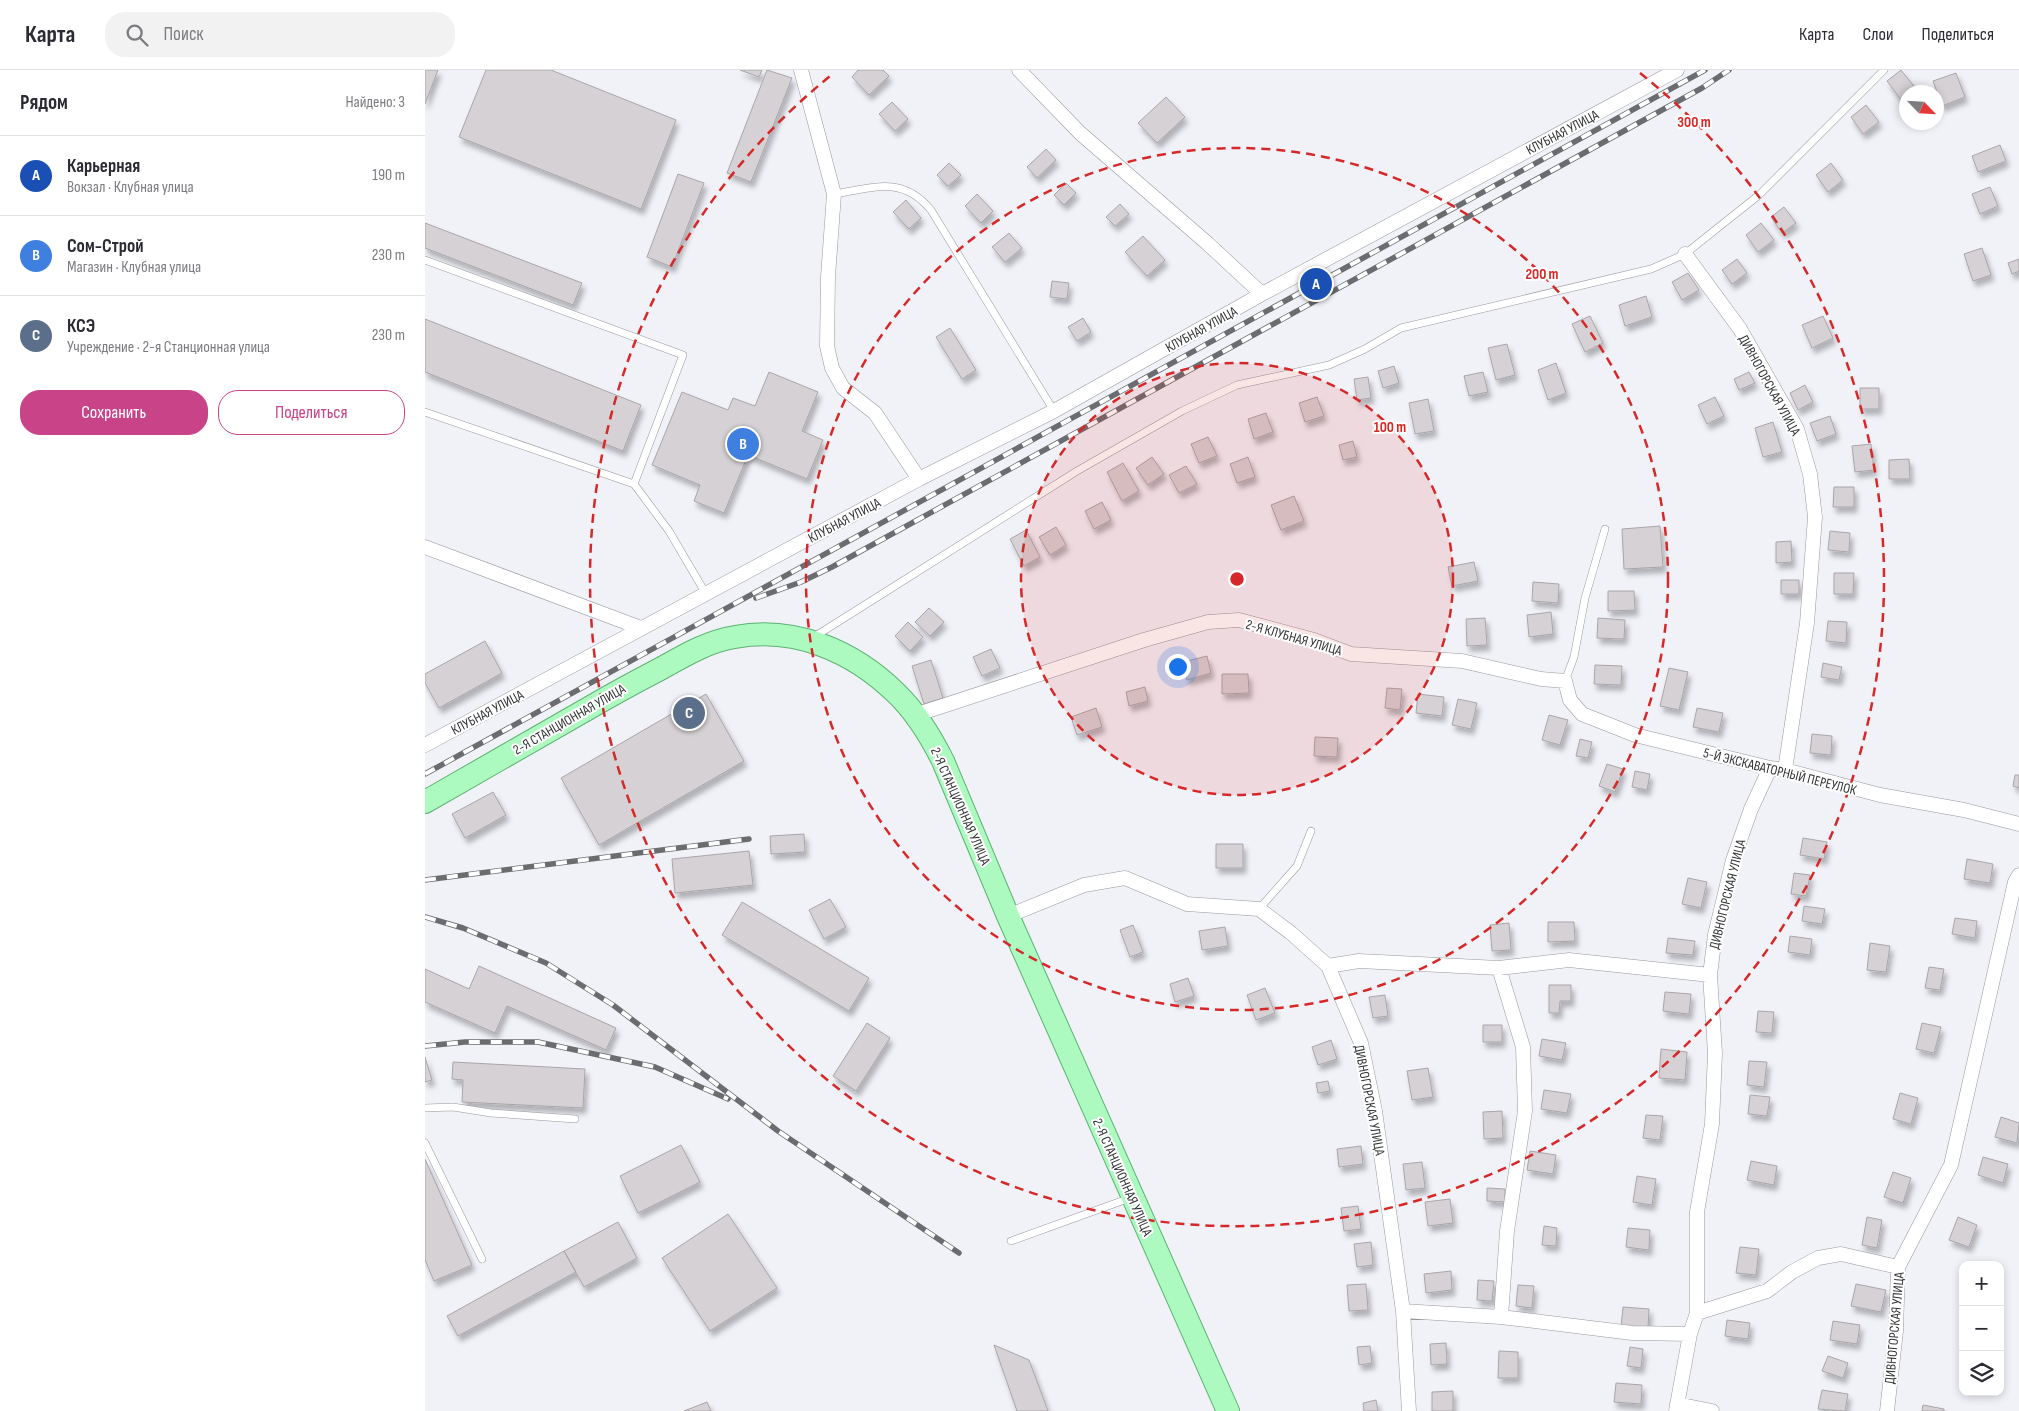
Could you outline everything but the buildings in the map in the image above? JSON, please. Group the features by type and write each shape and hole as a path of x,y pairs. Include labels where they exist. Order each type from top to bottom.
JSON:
{"main road":[{"name":"2-Я СТАНЦИОННАЯ УЛИЦА","path":"425,802 615,693 699,648 733,637 765,633 809,640 843,653 869,670 897,693 915,715 932,739 943,761 1009,916 1228,1411"}],"street":[{"path":"801,70 834,194 827,287 827,346 832,368 843,388 875,414 919,479"},
{"path":"1019,70 1080,133 1262,294"},
{"name":"КЛУБНАЯ УЛИЦА","path":"425,745 919,479 1054,411 1658,75 1677,70"},
{"name":"ДИВНОГОРСКАЯ УЛИЦА","path":"1685,254 1740,329 1797,430 1810,474 1815,517 1807,623 1785,770"},
{"path":"425,547 641,628"},
{"name":"2-Я КЛУБНАЯ УЛИЦА","path":"915,715 1144,640 1208,622 1239,620 1314,640 1351,654 1462,660 1541,679 1565,681"},
{"name":"5-Й ЭКСКАВАТОРНЫЙ ПЕРЕУЛОК","path":"1565,681 1570,700 1582,714 1635,735 1785,770 1879,795 1965,810 2019,824"},
{"name":"ДИВНОГОРСКАЯ УЛИЦА","path":"1676,1407 1690,1334 1697,1313 1697,1212 1712,1124 1715,1052 1710,975 1715,935 1733,860 1751,809 1770,768"},
{"name":"ДИВНОГОРСКАЯ УЛИЦА","path":"1887,1411 1896,1330 1898,1267 1951,1165 2015,882 2019,874"},
{"path":"1009,916 1084,885 1125,878 1187,904 1259,909"},
{"name":"ДИВНОГОРСКАЯ УЛИЦА","path":"1259,909 1291,933 1328,966 1361,1043 1375,1111 1403,1311 1409,1411"},
{"path":"1328,966 1359,961 1499,968 1569,960 1710,975"},
{"path":"1499,968 1523,1046 1525,1111 1507,1231 1501,1317"},
{"path":"1697,1313 1767,1291 1791,1272 1817,1258 1841,1254 1898,1267"},
{"path":"1403,1311 1501,1317 1632,1333 1690,1334"},
{"path":"1676,1407 1712,1411"}],"lane":[{"path":"809,640 1077,471 1182,411 1237,385 1329,365 1365,350 1401,328 1651,269 1685,254 1759,195 1884,70"},
{"path":"834,194 876,187 896,186 908,189 921,197 931,210 1054,411"},
{"path":"425,260 683,355 634,484"},
{"path":"425,412 634,484 669,531 706,594"},
{"path":"1565,681 1575,657 1585,598 1605,529"},
{"path":"1259,909 1297,866 1311,831"},
{"path":"425,1108 453,1107 491,1113 575,1119"},
{"path":"425,1143 482,1259"},
{"path":"1011,1241 1133,1197"}],"railway":[{"path":"425,774 1705,70"},
{"path":"756,598 801,582 832,567 1702,88 1729,70"},
{"path":"425,880 749,839"},
{"path":"425,917 463,928 546,963 613,1005 778,1131 959,1253"},
{"path":"425,1046 465,1042 538,1042 655,1067 728,1099"}],"place":[{"name":"Карьерная","path":"1316,284"},
{"name":"Сом-Строй","path":"743,444"},
{"name":"КСЭ","path":"689,713"}]}
